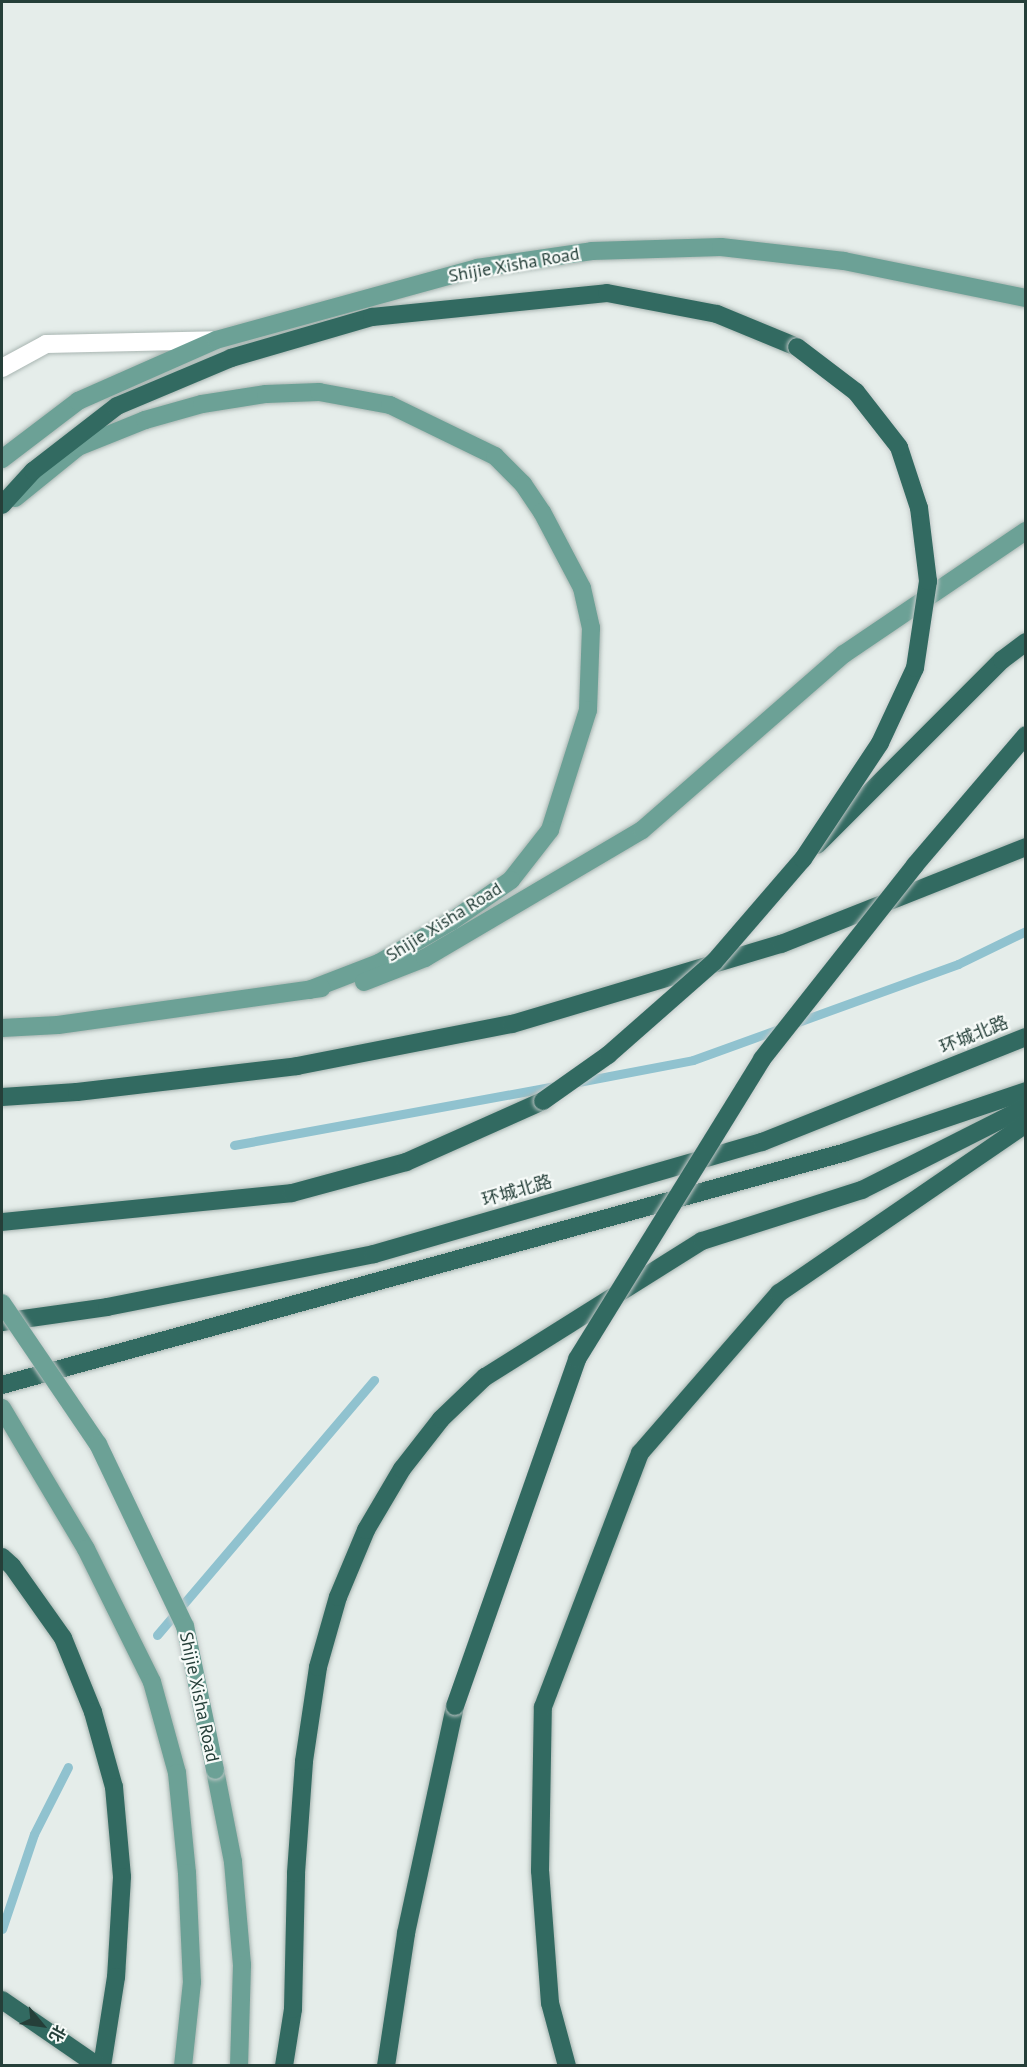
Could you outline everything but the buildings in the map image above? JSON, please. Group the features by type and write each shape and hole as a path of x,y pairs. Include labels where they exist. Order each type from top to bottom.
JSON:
{"highway":[{"path":"2,507 33,471 117,406 231,358 372,317 607,293 717,314 797,346 856,392 899,447 919,508 928,581 915,668 880,742 803,859"},
{"path":"2,1222 292,1193 406,1162 543,1101 608,1055 714,962 803,859 1002,660 1026,642"},
{"path":"386,2066 405,1933 454,1706 578,1359 762,1059 915,866 1026,735"},
{"path":"2,1097 77,1092 297,1066 512,1024 781,944 1026,847"},
{"name":"环城北路","path":"2,1322 107,1307 374,1254 762,1142 1026,1037"},
{"path":"2,1385 846,1152 1026,1091"},
{"path":"284,2066 293,2009 296,1873 304,1761 318,1667 338,1597 366,1530 409,1460 441,1419 485,1377 702,1241 862,1190 1026,1107"},
{"path":"567,2066 550,2003 540,1871 543,1707 640,1453 779,1293 1026,1124"},
{"path":"2,1557 12,1566 63,1638 93,1712 114,1787 122,1877 116,1977 100,2066 2,2000"}],"main road":[{"name":"Shijie Xisha Road","path":"2,459 78,401 216,340 477,268 592,250 721,247 844,261 1026,298"},
{"name":"Shijie Xisha Road","path":"2,507 78,447 145,420 202,404 266,394 319,392 390,405 495,456 523,484 542,512 582,588 592,651 588,710 550,830 511,880 452,921 379,963 309,990"},
{"path":"2,1028 58,1025 364,982 425,958 642,830 844,654 1026,531"},
{"name":"Shijie Xisha Road","path":"2,1303 98,1443 185,1626 233,1862 243,1965 239,2066"},
{"path":"2,1408 86,1549 152,1682 177,1773 192,1982 183,2066"}],"street":[{"path":"2,368 46,344 216,340"}],"waterway":[{"path":"578,1082 693,1060 958,964 1026,931"},
{"path":"234,1145 556,1086"},
{"path":"157,1635 374,1380"},
{"path":"2,1929 34,1834 68,1767"}]}
